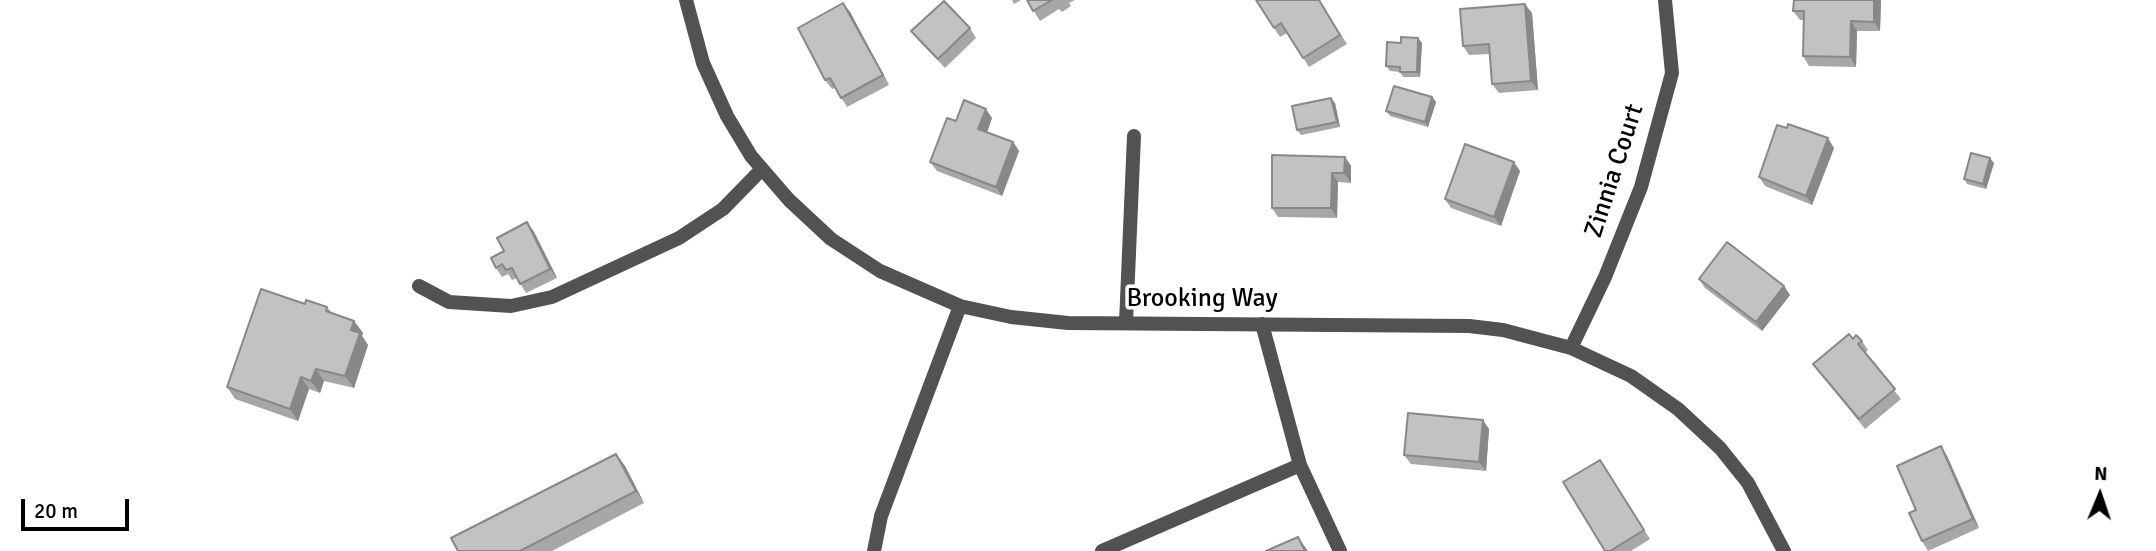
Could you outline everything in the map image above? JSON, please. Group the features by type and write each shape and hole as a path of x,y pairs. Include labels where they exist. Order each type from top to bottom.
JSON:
{"street":[{"name":"Brooking Way","path":"686,0 704,63 727,116 762,169 789,200 831,239 880,271 960,306 1011,317 1126,323 1469,326 1503,330 1571,348 1631,376 1678,409 1720,448 1748,483 1784,551"},
{"name":"Zinnia Court","path":"1571,348 1605,277 1641,187 1672,73 1665,0"},
{"path":"1126,323 1134,136"},
{"path":"419,286 449,302 511,306 552,297 679,238 723,209 762,169"},
{"path":"874,551 881,516 960,306"},
{"path":"1262,324 1300,465 1339,551"},
{"path":"1102,551 1300,465"}],"building":[{"path":"1027,0 1052,0 1033,11"},
{"path":"1256,0 1319,0 1340,35 1303,58 1281,23 1274,28"},
{"path":"1794,0 1874,0 1874,22 1851,21 1850,57 1803,56 1804,11 1793,11"},
{"path":"944,1 970,28 938,59 911,31"},
{"path":"843,3 883,75 841,98 830,78 825,80 798,28"},
{"path":"1525,4 1531,81 1492,84 1489,44 1463,46 1460,9"},
{"path":"1401,37 1418,38 1417,72 1400,72 1400,67 1386,66 1387,42 1401,43"},
{"path":"1394,86 1432,97 1425,122 1386,111"},
{"path":"1331,98 1337,122 1297,130 1292,106"},
{"path":"964,100 986,109 978,129 1013,142 996,187 930,162 947,118 956,121"},
{"path":"1788,124 1828,138 1806,196 1759,177 1777,125 1787,128"},
{"path":"1465,144 1514,162 1494,217 1445,199"},
{"path":"1971,153 1990,158 1983,184 1964,179"},
{"path":"1272,155 1345,157 1344,173 1332,173 1331,208 1272,208"},
{"path":"527,222 550,269 520,284 512,268 506,270 502,264 496,268 491,258 504,251 497,238"},
{"path":"1727,242 1784,286 1756,322 1699,279"},
{"path":"261,289 305,304 306,300 327,307 326,311 354,321 351,330 360,333 345,376 316,369 311,381 301,377 290,409 227,387"},
{"path":"1849,334 1853,339 1856,335 1862,341 1858,344 1895,389 1859,419 1813,364"},
{"path":"1408,413 1483,420 1479,462 1404,455"},
{"path":"1941,446 1973,519 1922,541 1909,513 1916,510 1897,466"},
{"path":"616,454 636,491 520,551 458,551 451,538"},
{"path":"1600,460 1644,530 1610,551 1605,551 1563,482"},
{"path":"1298,537 1305,551 1266,551"}]}
